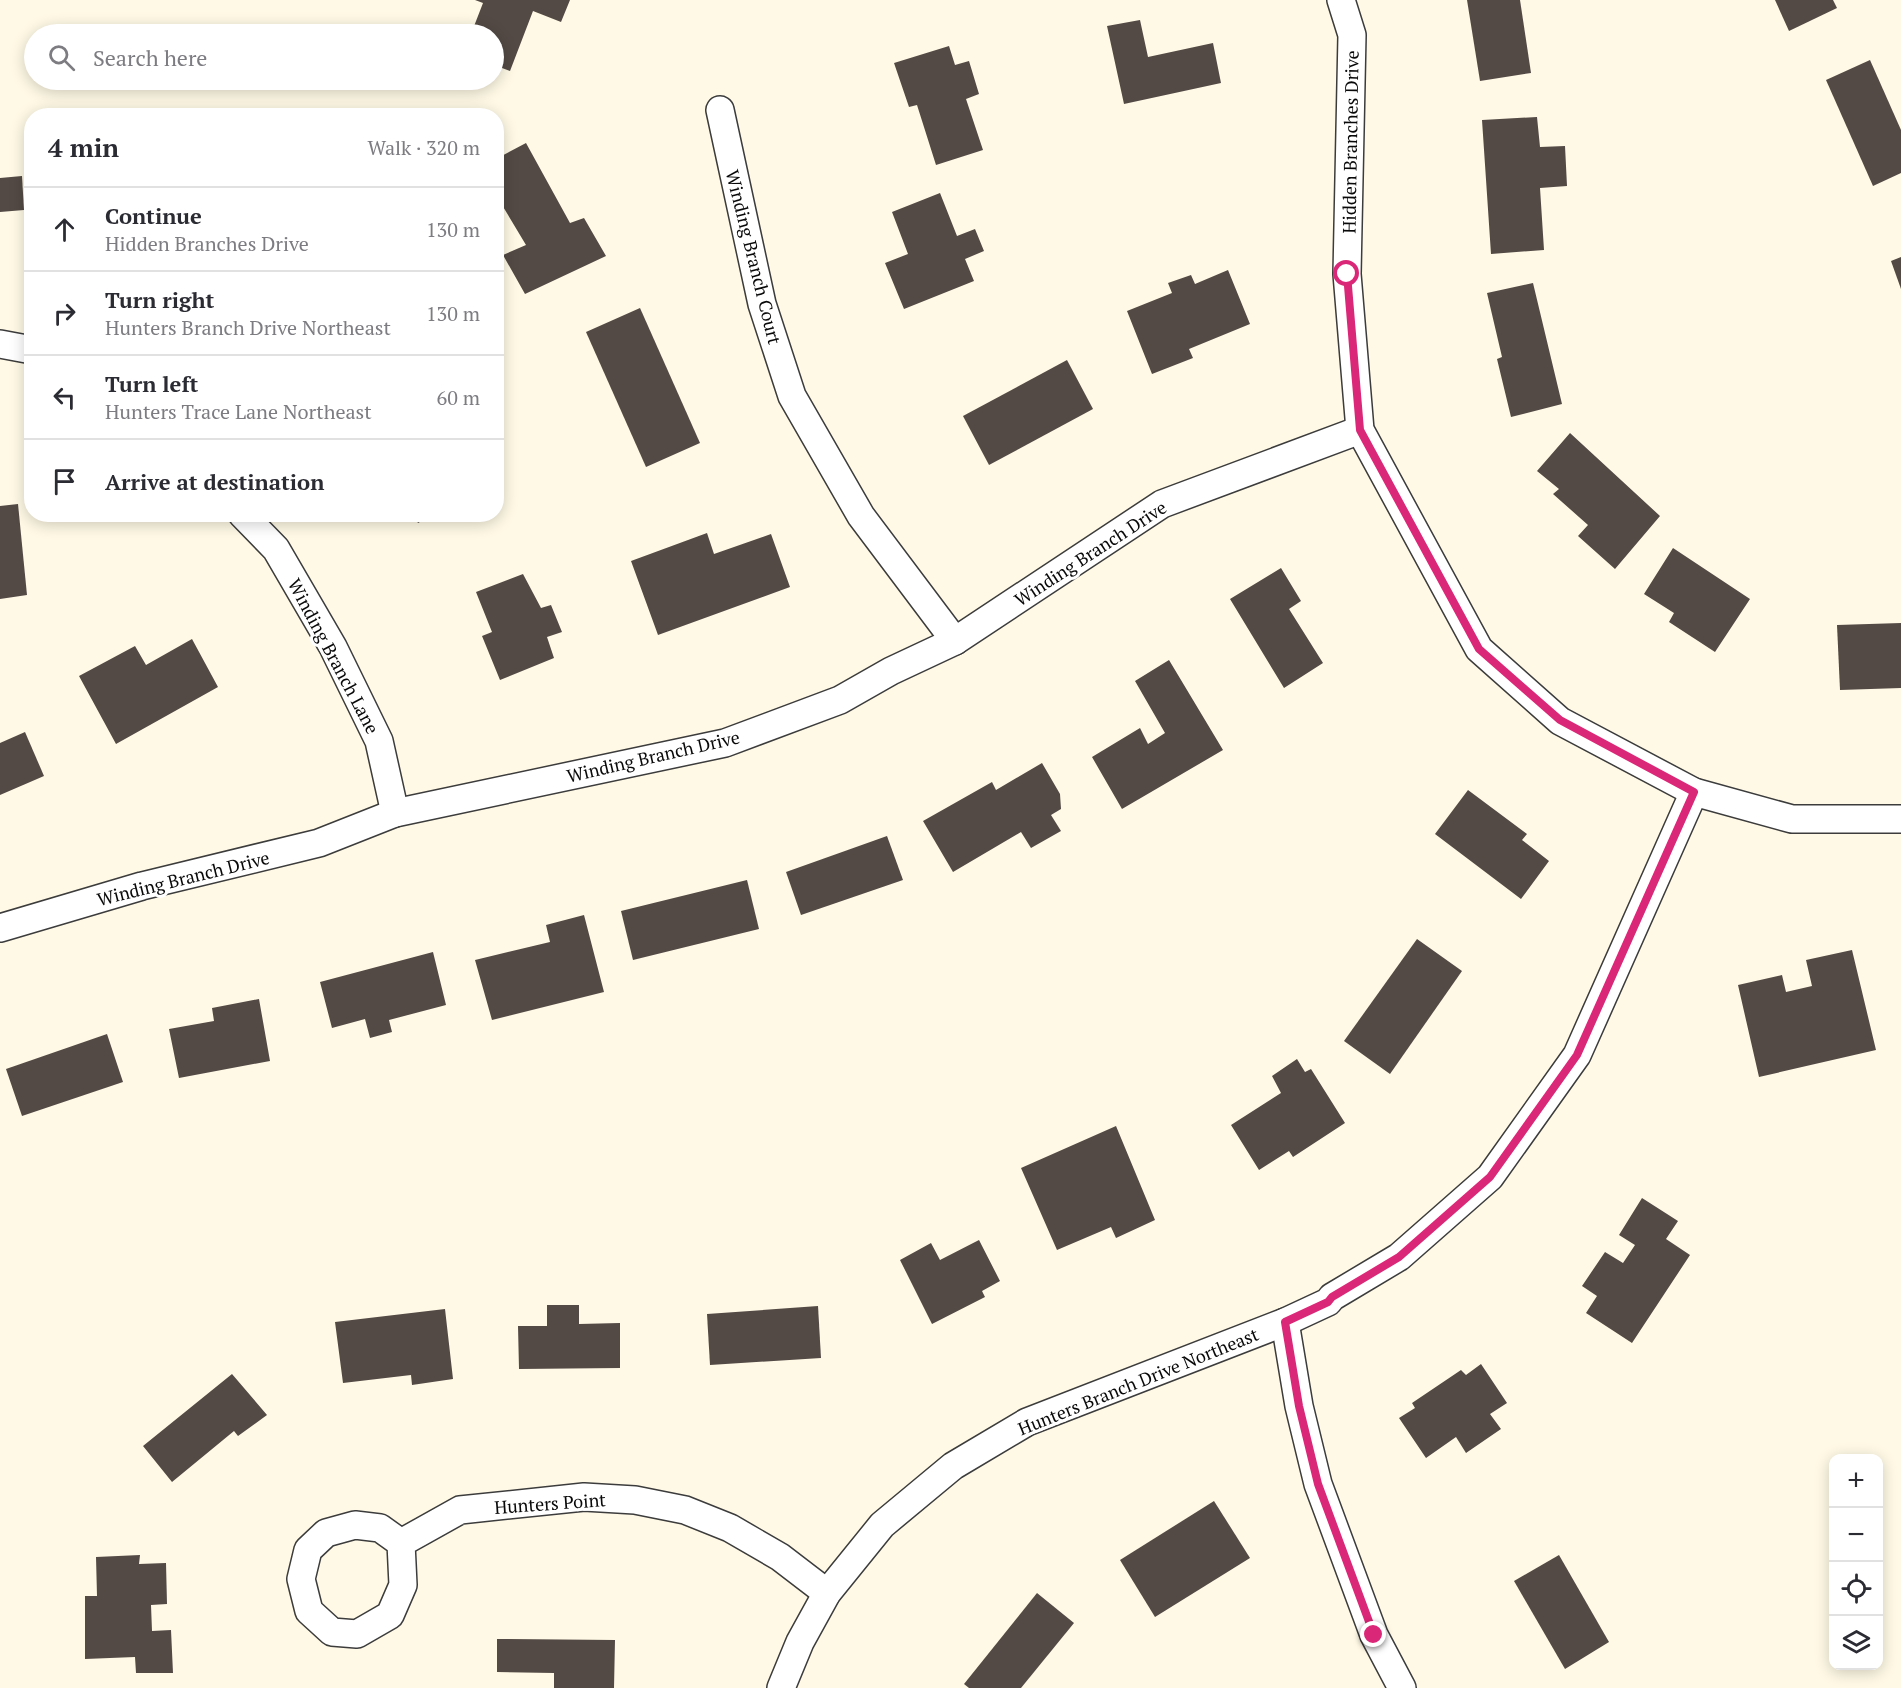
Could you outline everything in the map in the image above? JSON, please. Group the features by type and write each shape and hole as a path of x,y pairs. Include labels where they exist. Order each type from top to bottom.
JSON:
{"street":[{"name":"Hidden Branches Drive","path":"1341,0 1352,35 1347,274 1360,430 1479,649 1560,720 1694,792 1792,819 1901,819"},
{"name":"Winding Branch Court","path":"720,110 762,304 792,396 861,516 955,641"},
{"path":"0,344 24,348"},
{"name":"Winding Branch Drive","path":"0,928 142,886 319,843 395,813 725,743 840,700 891,671 955,641 1162,504 1360,430"},
{"name":"Winding Branch Lane","path":"250,522 276,549 333,647 379,741 395,813"},
{"name":"Hunters Branch Drive Northeast","path":"782,1688 800,1642 827,1593 882,1525 952,1466 1027,1422 1285,1322 1328,1302 1332,1297 1399,1257 1490,1177 1577,1055 1694,792"},
{"path":"1285,1322 1299,1406 1318,1484 1374,1635 1402,1688"},
{"name":"Hunters Point","path":"401,1543 460,1510 584,1497 636,1500 685,1510 730,1528 780,1557 827,1593"}],"building":[{"path":"475,0 570,0 561,22 533,11 510,71 504,69 504,24 475,24 483,3"},
{"path":"1467,0 1520,0 1531,73 1480,81"},
{"path":"1775,0 1833,0 1837,8 1789,31"},
{"path":"1140,20 1148,57 1213,43 1221,83 1124,104 1107,26"},
{"path":"949,46 955,65 969,61 979,94 966,99 983,150 936,165 917,105 909,107 894,63"},
{"path":"1870,60 1901,130 1901,173 1873,186 1826,80"},
{"path":"1537,117 1540,147 1565,146 1567,186 1540,188 1544,250 1491,254 1482,120"},
{"path":"526,143 570,223 584,218 606,256 525,294 504,257 504,255 526,245 504,208 504,155"},
{"path":"22,176 24,210 0,212 0,178"},
{"path":"940,193 957,236 975,229 984,251 965,259 974,281 904,309 885,263 908,254 892,212"},
{"path":"1901,257 1901,289 1891,261"},
{"path":"1228,270 1250,324 1189,349 1193,358 1152,374 1127,311 1172,293 1168,283 1191,275 1195,284"},
{"path":"1533,283 1562,404 1511,417 1497,359 1502,357 1487,293"},
{"path":"640,308 700,443 646,467 586,332"},
{"path":"1067,360 1093,409 989,465 963,416"},
{"path":"1570,433 1660,516 1615,569 1578,536 1588,525 1553,494 1559,489 1537,471"},
{"path":"18,504 27,595 0,599 0,506"},
{"path":"707,533 714,554 771,534 790,587 658,635 631,561"},
{"path":"1673,548 1750,599 1715,652 1669,622 1674,613 1644,594"},
{"path":"1281,568 1301,601 1289,609 1323,663 1284,688 1230,599"},
{"path":"523,574 541,608 551,605 562,632 547,637 554,658 500,680 482,636 492,632 476,592"},
{"path":"1901,623 1901,688 1840,690 1837,625"},
{"path":"192,639 218,687 116,744 79,676 135,646 146,665"},
{"path":"1169,660 1223,750 1122,809 1092,757 1140,728 1148,744 1165,733 1135,681"},
{"path":"25,732 44,776 0,795 0,743"},
{"path":"1042,763 1060,794 1061,809 1051,815 1061,831 1031,848 1021,832 953,872 923,821 992,782 996,790"},
{"path":"1468,790 1527,834 1522,840 1549,861 1521,899 1435,834"},
{"path":"887,836 903,880 801,915 786,872"},
{"path":"747,880 759,929 633,960 621,911"},
{"path":"584,915 604,992 492,1020 475,960 550,942 546,925"},
{"path":"1417,939 1462,971 1390,1074 1344,1041"},
{"path":"1852,950 1876,1050 1759,1077 1738,985 1782,975 1786,992 1812,986 1806,960"},
{"path":"433,952 446,1005 389,1020 392,1032 370,1038 365,1019 332,1028 320,982"},
{"path":"259,999 270,1061 179,1078 169,1029 214,1021 212,1008"},
{"path":"107,1034 123,1082 22,1116 6,1069"},
{"path":"1297,1059 1305,1072 1311,1069 1345,1123 1293,1157 1289,1151 1259,1170 1231,1125 1281,1093 1272,1076"},
{"path":"1116,1126 1155,1220 1116,1238 1111,1227 1057,1250 1021,1168"},
{"path":"1642,1198 1678,1221 1666,1239 1690,1255 1632,1343 1586,1313 1597,1296 1582,1286 1605,1252 1623,1263 1635,1245 1619,1235"},
{"path":"979,1240 1000,1281 982,1291 985,1297 932,1324 900,1260 931,1243 940,1260"},
{"path":"547,1305 579,1305 579,1324 620,1323 620,1368 519,1369 518,1326 547,1326"},
{"path":"818,1306 821,1358 710,1365 707,1314"},
{"path":"445,1309 453,1379 412,1385 411,1375 343,1383 335,1322"},
{"path":"1481,1364 1507,1403 1490,1414 1501,1429 1466,1453 1456,1437 1426,1458 1399,1418 1415,1408 1412,1403 1461,1370 1466,1375"},
{"path":"232,1374 267,1415 238,1436 234,1431 172,1482 143,1446"},
{"path":"1214,1501 1250,1558 1155,1617 1120,1560"},
{"path":"140,1555 139,1564 166,1563 167,1604 151,1605 152,1631 171,1630 173,1673 136,1673 135,1657 85,1659 85,1596 97,1596 96,1557"},
{"path":"1559,1555 1609,1642 1565,1669 1514,1581"},
{"path":"1037,1593 1074,1623 1021,1688 969,1688 964,1684"},
{"path":"497,1639 615,1640 614,1688 554,1688 554,1673 497,1672"}],"route":[{"path":"1347,274 1360,430 1479,649 1560,720 1694,792 1577,1055 1490,1177 1399,1257 1332,1297 1328,1302 1285,1322 1299,1406 1318,1484 1374,1635"}]}
